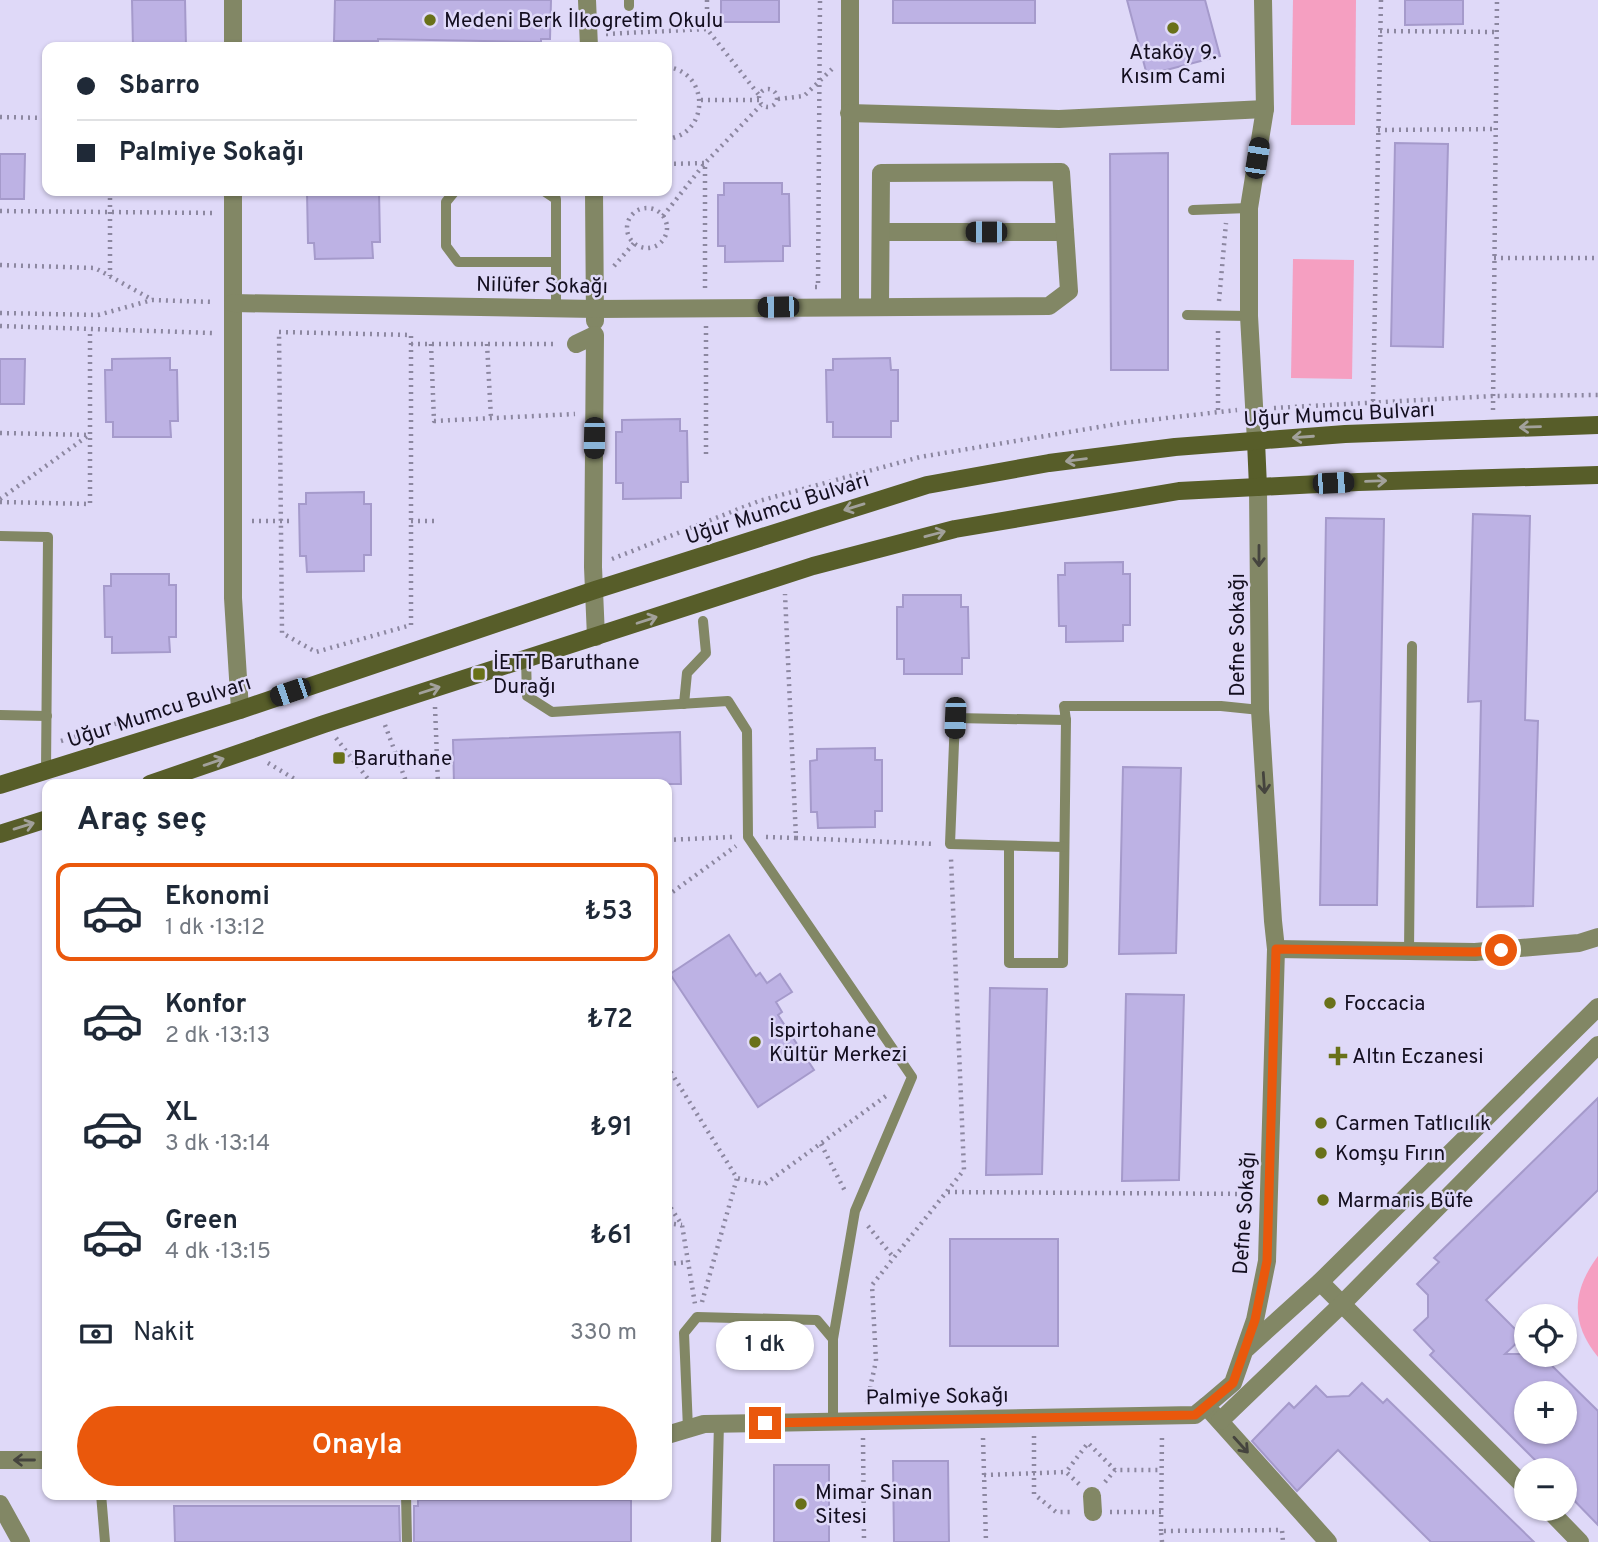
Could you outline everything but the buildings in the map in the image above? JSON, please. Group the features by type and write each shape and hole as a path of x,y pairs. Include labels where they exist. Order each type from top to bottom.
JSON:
{"main road":[{"name":"Uğur Mumcu Bulvarı","path":"0,785 240,710 595,590 927,485 1049,463 1175,447 1345,434 1598,425"},
{"path":"1256,441 1258,487"},
{"path":"165,779 324,724 784,576 955,529 1179,491 1371,481 1598,475"},
{"path":"0,834 42,821"}],"street":[{"path":"233,0 233,42"},
{"path":"587,0 589,41"},
{"path":"850,0 850,306"},
{"path":"1256,441 1249,316 1249,208 1265,109 1263,0"},
{"path":"849,113 1059,119 1265,109"},
{"path":"880,306 881,173 1061,172 1065,232 881,232"},
{"path":"233,196 233,598 240,710"},
{"path":"594,196 596,636"},
{"name":"Nilüfer Sokağı","path":"233,303 596,309 1049,306 1069,291 1065,232"},
{"path":"576,344 595,335"},
{"name":"Defne Sokağı","path":"1206,1406 1233,1383 1255,1320 1267,1261 1276,949 1260,710 1258,487"},
{"path":"1276,949 1475,952 1579,943 1598,937"},
{"path":"1244,1350 1320,1282 1598,1007"},
{"path":"1220,1421 1342,1304 1598,1045"},
{"path":"1320,1282 1514,1476"},
{"path":"1206,1406 1328,1542"},
{"name":"Palmiye Sokağı","path":"672,1434 704,1424 719,1423 1195,1415 1206,1406"},
{"path":"0,1460 42,1460"},
{"path":"0,1504 20,1542"},
{"path":"1560,1521 1580,1542"}],"lane":[{"path":"451,196 446,202 446,246 458,262 556,262"},
{"path":"552,196 556,199 556,308"},
{"path":"1193,209 1249,208"},
{"path":"1186,315 1249,316"},
{"path":"0,536 48,537 46,771"},
{"path":"684,704 687,673 706,653 703,621"},
{"path":"1409,951 1412,646"},
{"path":"526,659 527,696 552,712 728,701 747,731 748,837 912,1077 855,1211 833,1339 833,1422"},
{"path":"1009,846 1009,963 1063,963 1064,706 1221,706 1260,710"},
{"path":"0,715 47,716"},
{"path":"1064,846 950,844 955,718 1066,720"},
{"path":"688,1429 684,1333 697,1317 817,1320 833,1339"},
{"path":"716,1542 719,1423"},
{"path":"102,1500 106,1542"},
{"path":"406,1500 407,1542"}],"path":[{"path":"707,0 707,29 760,100 771,107 778,99 804,96 849,53"},
{"path":"806,286 818,287 820,0"},
{"path":"1373,401 1381,0"},
{"path":"1493,428 1497,0"},
{"path":"589,41 707,29"},
{"path":"1380,31 1496,32"},
{"path":"672,68 682,71 691,79 698,88 701,100 700,112 694,124 685,133 672,137"},
{"path":"663,216 760,100 763,90 776,92 778,99"},
{"path":"701,100 760,100"},
{"path":"0,117 42,118"},
{"path":"1378,130 1495,129"},
{"path":"110,196 110,277"},
{"path":"646,208 659,211 663,216 666,235 658,244 646,247 634,243 627,231 629,218 633,213 646,208"},
{"path":"0,211 215,213 215,226"},
{"path":"596,287 634,243"},
{"path":"1494,258 1598,258"},
{"path":"0,265 95,268 152,300"},
{"path":"692,286 718,286"},
{"path":"212,289 212,312"},
{"path":"0,313 98,315 152,300 233,303"},
{"path":"0,326 213,333 212,323"},
{"path":"0,500 90,504 90,329"},
{"path":"279,332 411,335 411,344 411,625 316,652 282,633 279,332"},
{"path":"411,344 576,344"},
{"path":"431,344 434,421 575,415 575,403"},
{"path":"486,344 491,418"},
{"path":"0,433 90,435"},
{"path":"0,500 90,435"},
{"path":"233,521 294,521"},
{"path":"411,521 437,522"},
{"path":"784,576 796,838"},
{"path":"435,689 438,779"},
{"path":"378,707 405,779"},
{"path":"324,724 368,779"},
{"path":"246,751 294,779"},
{"path":"672,892 748,837"},
{"path":"672,840 748,837 950,844 964,1170 872,1285 876,1361 863,1421 864,1542"},
{"path":"672,1074 737,1178 765,1184 912,1077"},
{"path":"697,1317 737,1178"},
{"path":"947,1192 1269,1195"},
{"path":"672,1210 681,1225 697,1317"},
{"path":"672,1224 681,1225"},
{"path":"672,1264 688,1262"},
{"path":"1161,1542 1163,1415"},
{"path":"983,1418 986,1542"},
{"path":"1034,1429 1034,1494 1056,1512 1092,1504 1162,1512"},
{"path":"1066,1472 1088,1443 1115,1470 1162,1470"},
{"path":"1092,1504 1115,1470"},
{"path":"984,1475 1066,1472"},
{"path":"1066,1472 1092,1504"},
{"path":"1161,1531 1282,1530 1283,1542"}],"shaded area":[{"path":"1293,0 1356,0 1355,125 1291,125"},
{"path":"1293,259 1354,260 1352,379 1291,378"},
{"path":"1598,1256 1598,1357 1583,1332 1578,1307 1583,1282"}],"place":[{"name":"Medeni Berk İlkogretim Okulu","path":"430,20"},
{"name":"Ataköy 9. Kısım Cami","path":"1173,28"},
{"name":"İETT Baruthane Durağı","path":"479,674"},
{"name":"Baruthane","path":"339,758"},
{"name":"Foccacia","path":"1330,1003"},
{"name":"İspirtohane Kültür Merkezi","path":"755,1042"},
{"name":"Altın Eczanesi","path":"1338,1056"},
{"name":"Carmen Tatlıcılık","path":"1321,1123"},
{"name":"Komşu Fırın","path":"1321,1153"},
{"name":"Marmaris Büfe","path":"1323,1200"},
{"name":"Mimar Sinan Sitesi","path":"801,1504"}],"route":[{"path":"765,1423 1195,1415 1233,1383 1255,1320 1267,1261 1276,949 1475,952 1501,950"}]}
